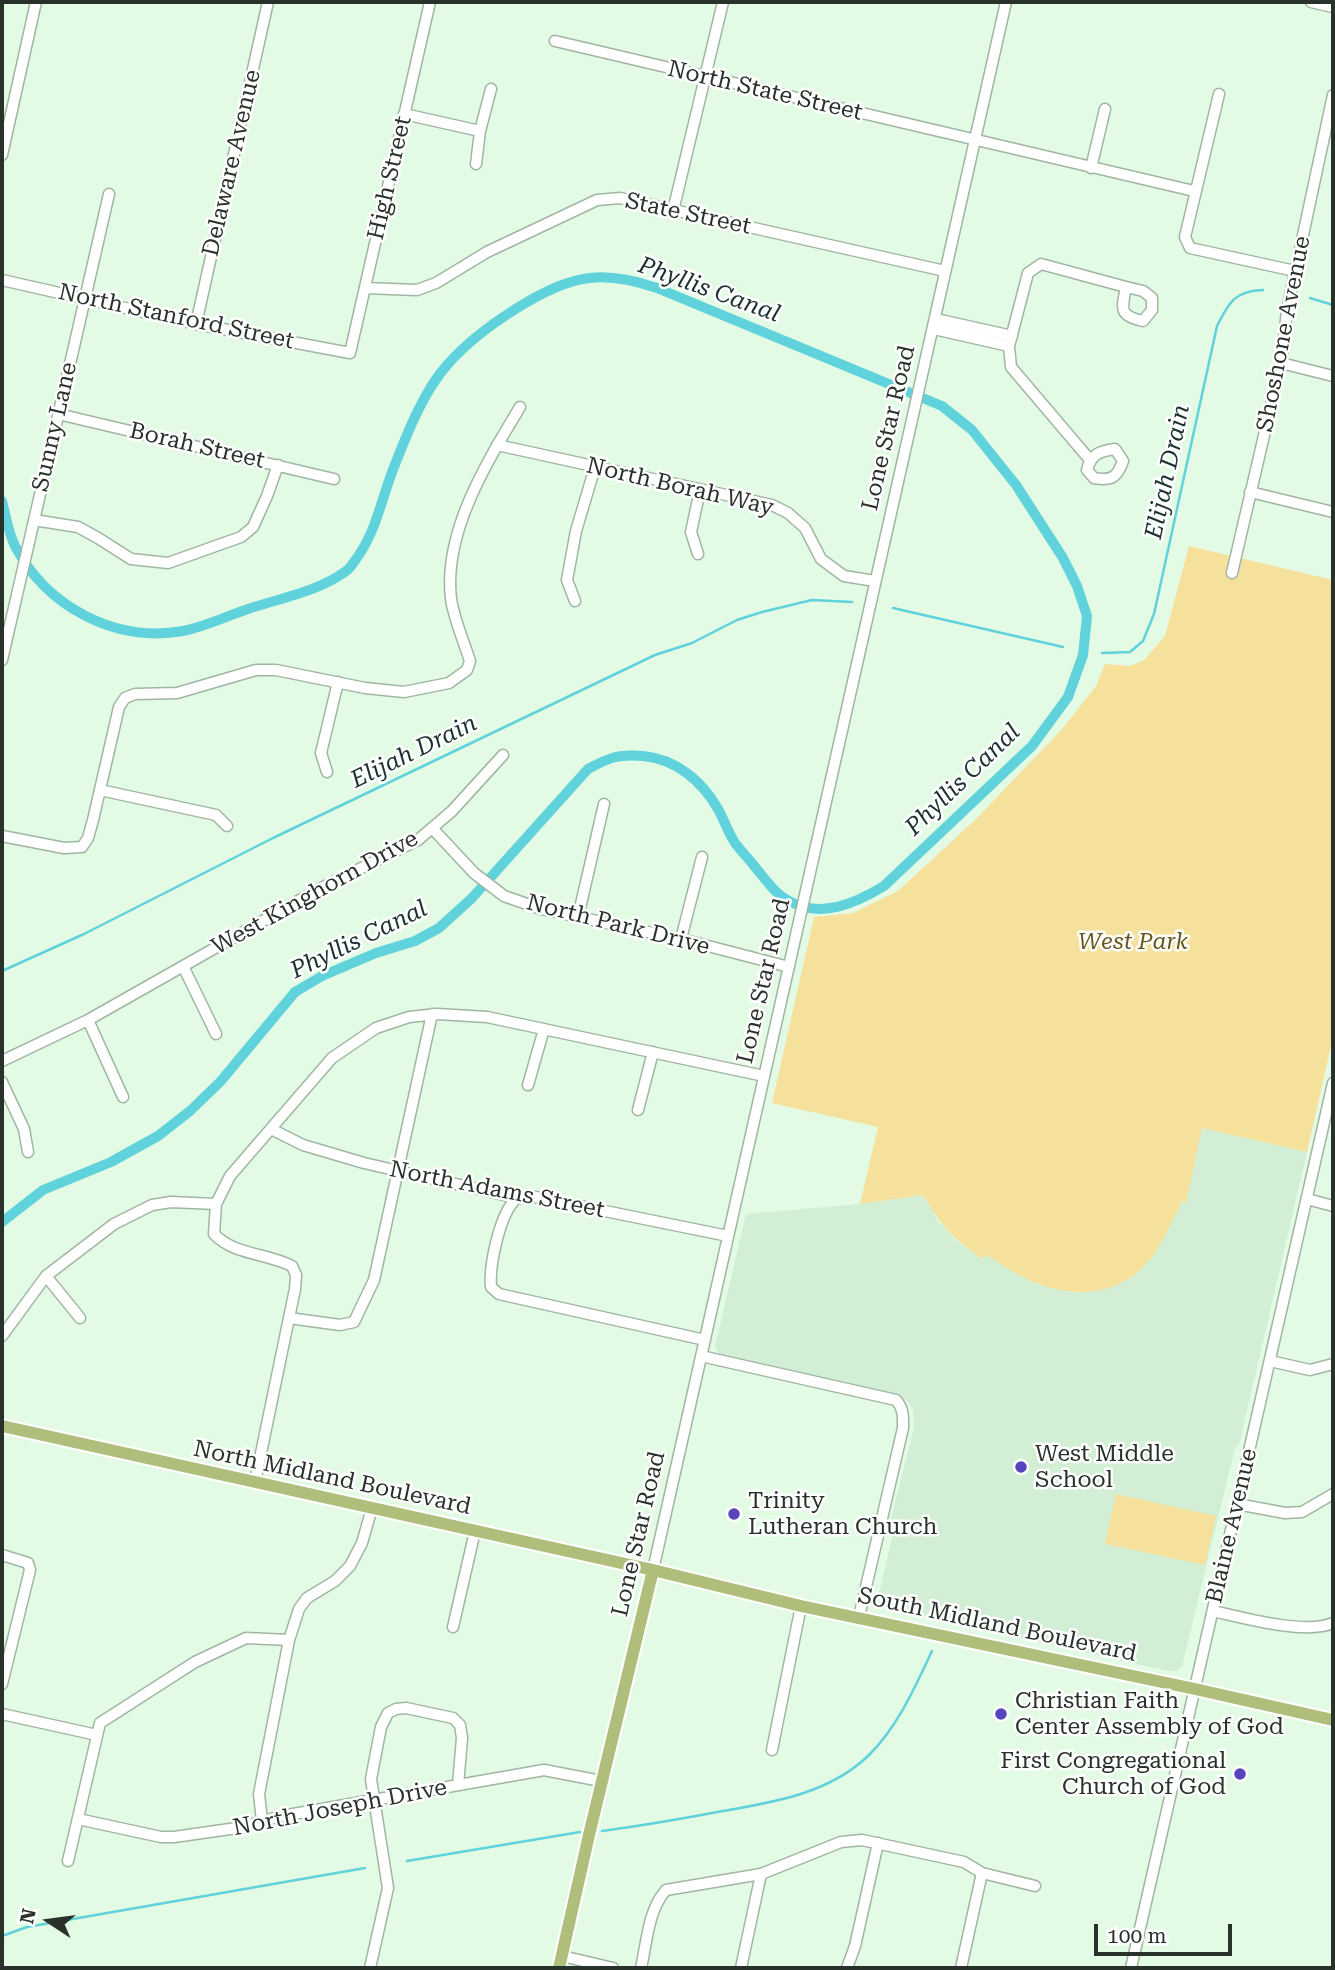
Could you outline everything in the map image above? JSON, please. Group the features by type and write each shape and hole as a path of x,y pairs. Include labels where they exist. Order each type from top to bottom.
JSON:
{"main road":[{"name":"North Midland Boulevard","path":"2,1426 653,1570"},
{"name":"South Midland Boulevard","path":"653,1570 801,1606 1333,1720"},
{"name":"Lone Star Road","path":"561,1965 601,1781 653,1570"}],"street":[{"path":"2,155 36,2"},
{"name":"Delaware Avenue","path":"196,324 268,2"},
{"name":"High Street","path":"350,354 430,2"},
{"path":"673,211 723,2"},
{"name":"Lone Star Road","path":"653,1570 935,324 1002,2"},
{"path":"1311,2 1333,7"},
{"name":"North State Street","path":"555,41 1194,191"},
{"path":"476,164 480,131 491,89"},
{"path":"1219,94 1194,191 1185,237 1187,243 1190,248 1295,271"},
{"name":"Shoshone Avenue","path":"1232,573 1281,363 1295,271 1329,138 1333,95"},
{"path":"1091,168 1105,109"},
{"path":"404,114 480,131"},
{"name":"Sunny Lane","path":"3,653 108,194"},
{"name":"State Street","path":"365,288 417,290 436,283 487,252 597,200 620,198 945,271"},
{"path":"1090,460 1011,367 1011,341 1028,273 1041,264 1126,286"},
{"name":"North Stanford Street","path":"2,280 196,324 350,354"},
{"path":"935,324 1011,341"},
{"path":"1281,363 1333,376"},
{"path":"2,836 64,848 82,847 88,838 119,707 125,698 135,694 177,693 256,670 276,670 365,688 404,692 449,682 467,670 470,662 451,600 452,558 466,509 497,445 520,407"},
{"name":"Borah Street","path":"58,414 334,479"},
{"name":"North Borah Way","path":"497,445 772,505 788,513 805,528 821,559 844,576 875,581"},
{"path":"34,520 78,527 131,559 168,563 241,537 253,527 268,496 278,465"},
{"path":"575,601 567,580 576,531 595,467"},
{"path":"698,554 691,533 700,490"},
{"path":"1251,492 1333,512"},
{"path":"327,772 321,753 338,682"},
{"name":"West Kinghorn Drive","path":"2,1061 88,1020 321,888 418,840 452,811 503,755"},
{"path":"100,790 216,815 227,826"},
{"path":"578,917 604,804"},
{"name":"North Park Drive","path":"432,828 478,875 504,896 541,909 681,939 789,967"},
{"path":"681,939 702,857"},
{"path":"183,966 216,1034"},
{"path":"254,1482 296,1275 292,1266 276,1258 231,1248 221,1242 214,1234 216,1204 230,1176 332,1058 376,1028 409,1017 432,1014 486,1017 764,1076"},
{"path":"289,1318 340,1325 354,1322 374,1280 432,1014"},
{"path":"88,1020 123,1097"},
{"path":"528,1085 544,1029"},
{"path":"638,1110 653,1052"},
{"path":"2,1082 24,1129 28,1152"},
{"name":"Blaine Avenue","path":"1131,1968 1333,1083"},
{"name":"North Adams Street","path":"271,1129 303,1146 398,1171 517,1198 536,1197 728,1236"},
{"path":"517,1198 509,1204 490,1271 491,1287 499,1294 705,1340"},
{"path":"1307,1199 1333,1206"},
{"path":"2,1336 46,1276 114,1224 152,1205 171,1202 216,1204"},
{"path":"46,1276 80,1318"},
{"path":"701,1356 896,1400 900,1405 903,1411 903,1428 859,1617"},
{"path":"1270,1362 1310,1370 1333,1364"},
{"path":"1237,1504 1285,1513 1303,1512 1333,1494"},
{"path":"262,1821 259,1794 289,1640 299,1609 307,1598 335,1581 350,1566 362,1544 372,1508"},
{"path":"453,1627 475,1531"},
{"path":"2,1555 29,1563 30,1570 2,1684"},
{"path":"772,1750 801,1606"},
{"path":"1213,1611 1274,1624 1325,1627 1333,1623"},
{"path":"68,1861 100,1723 195,1662 246,1638 289,1640"},
{"path":"370,1968 388,1888 371,1779 381,1727 388,1713 406,1708 453,1718 460,1724 462,1738 458,1785"},
{"path":"2,1714 97,1735"},
{"name":"North Joseph Drive","path":"78,1819 161,1837 174,1837 237,1828 373,1800 544,1770 601,1781"},
{"path":"641,1968 656,1901 666,1891 761,1874 841,1842 862,1840 964,1862 982,1873 1035,1886"},
{"path":"847,1968 855,1946 878,1843"},
{"path":"961,1968 982,1873"},
{"path":"741,1968 761,1874"},
{"path":"561,1965 613,1968"}],"shaded area":[{"path":"1201,1128 1307,1152 1239,1445 1235,1448 1182,1666 1177,1671 1168,1671 881,1605 878,1598 892,1538 890,1523 914,1428 913,1410 908,1402 894,1394 722,1356 717,1351 715,1347 746,1214 860,1204 923,1195 937,1220 958,1242 983,1259 986,1255 1036,1284 1077,1293 1131,1278 1159,1247 1182,1201"}],"green space":[{"name":"West Park","path":"1189,546 1333,580 1333,1037 1307,1152 1202,1128 1186,1203 1182,1201 1163,1240 1149,1261 1122,1282 1091,1292 1074,1292 1038,1284 986,1255 983,1259 948,1231 923,1195 860,1204 878,1127 772,1103 814,917 853,913 898,891 976,819 1063,728 1096,686 1105,664 1130,666 1144,660 1165,636"},
{"path":"1116,1494 1216,1516 1205,1565 1105,1544"}],"waterway":[{"name":"Phyllis Canal","path":"2,501 15,546 45,587 85,616 108,625 133,631 183,631 311,589 346,571 359,555 371,532 391,474 418,411 448,364 494,323 534,298 573,281 599,277 616,278 657,288 942,406 972,430 1016,485 1063,558 1077,586 1087,616 1083,655 1068,697 1032,746 884,886 850,903 826,909 813,909 789,901 771,886 737,846 712,799 687,773 655,758 627,755 609,759 588,769 472,898 439,928 415,941 376,953 322,976 295,992 220,1082 190,1111 158,1136 111,1162 43,1190 2,1222"},
{"name":"Elijah Drain","path":"1102,653 1130,652 1143,641 1154,614 1217,326 1234,299 1246,293 1263,290"},
{"name":"Elijah Drain","path":"1310,298 1333,305"},
{"name":"Elijah Drain","path":"2,971 84,934 273,838 655,655 692,643 737,620 762,612 812,600 852,602"},
{"name":"Elijah Drain","path":"893,608 1063,647"},
{"path":"602,1831 775,1801 815,1789 834,1780 869,1755 889,1732 932,1651"},
{"path":"407,1861 580,1832"},
{"path":"2,1936 27,1927 365,1868"}],"place":[{"name":"West Middle School","path":"1021,1467"},
{"name":"Trinity Lutheran Church","path":"734,1514"},
{"name":"Christian Faith Center Assembly of God","path":"1001,1714"},
{"name":"First Congregational Church of God","path":"1240,1774"}]}
